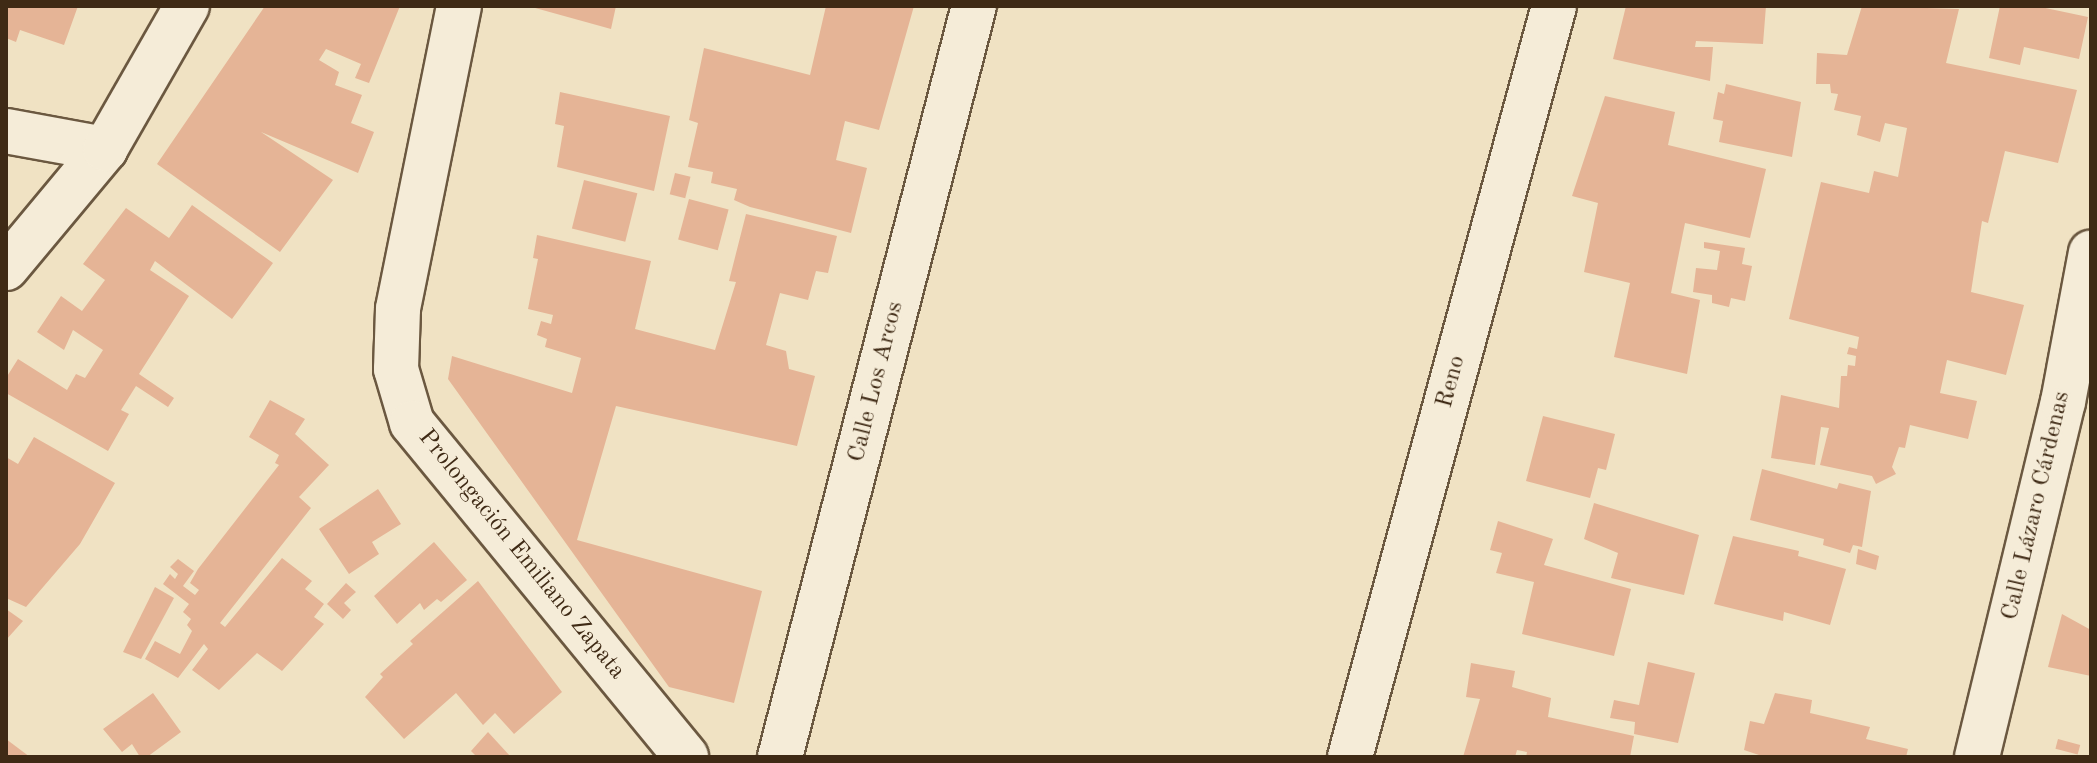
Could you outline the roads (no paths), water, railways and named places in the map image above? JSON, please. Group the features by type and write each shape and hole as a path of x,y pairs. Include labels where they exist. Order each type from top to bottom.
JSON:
{"street":[{"path":"6,268 105,149 187,6"},
{"name":"Prolongación Emiliano Zapata","path":"459,6 398,309 396,369 412,423 686,757"},
{"name":"Calle Los Arcos","path":"780,757 974,6"},
{"name":"Reno","path":"1350,757 1554,6"},
{"path":"6,131 105,149"},
{"name":"Calle Lázaro Cárdenas","path":"1977,757 2077,407 2091,253"}]}
